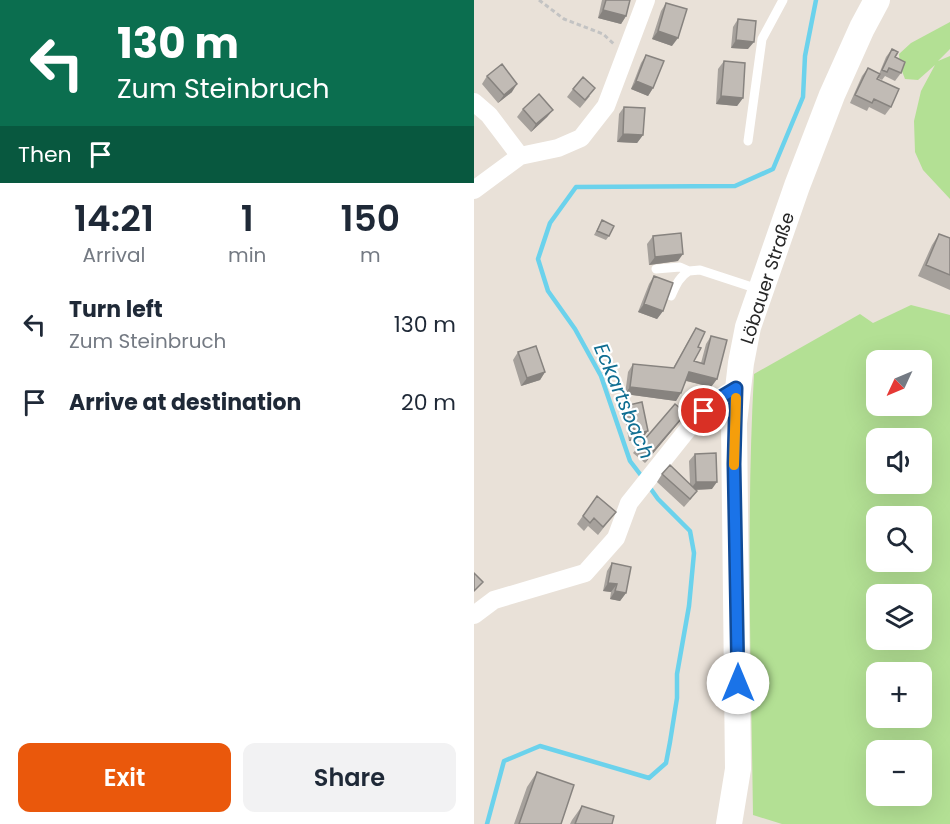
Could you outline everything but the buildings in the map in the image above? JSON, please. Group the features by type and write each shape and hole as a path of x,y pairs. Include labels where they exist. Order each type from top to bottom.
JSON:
{"main road":[{"name":"Löbauer Straße","path":"729,824 738,769 734,464 736,388 748,327 797,186 832,96 862,28 878,0"}],"street":[{"path":"474,190 520,156 558,148 581,138 606,106 646,0"},
{"path":"474,102 489,116 520,156"},
{"path":"474,615 494,600 585,573 616,538 629,503 654,471 704,411 716,400 736,388"}],"lane":[{"path":"748,141 762,39 783,0"},
{"path":"656,269 680,267 689,271"},
{"path":"671,296 683,274 699,270 760,290"}],"path":[{"path":"539,0 564,20 603,34 626,57"}],"green space":[{"path":"950,22 950,49 938,61 950,56 950,199 923,170 915,152 914,121 921,91 935,65 918,80 905,79 900,66 899,54 911,43"},
{"path":"911,305 950,315 950,824 782,824 753,815 750,539 754,374 860,314 873,323"}],"waterway":[{"name":"Eckartsbach","path":"643,478 630,461 601,376 575,329 548,291 538,259 550,223 576,187 735,186 773,169 803,97 805,56 816,0"},
{"name":"Eckartsbach","path":"487,824 504,761 540,746 649,778 666,763 677,698 677,674 689,606 694,553 690,531 658,499 648,485"}],"slow traffic":[{"path":"734,465 736,398"}],"route":[{"path":"704,411 716,400 736,388 734,464 738,683"}]}
